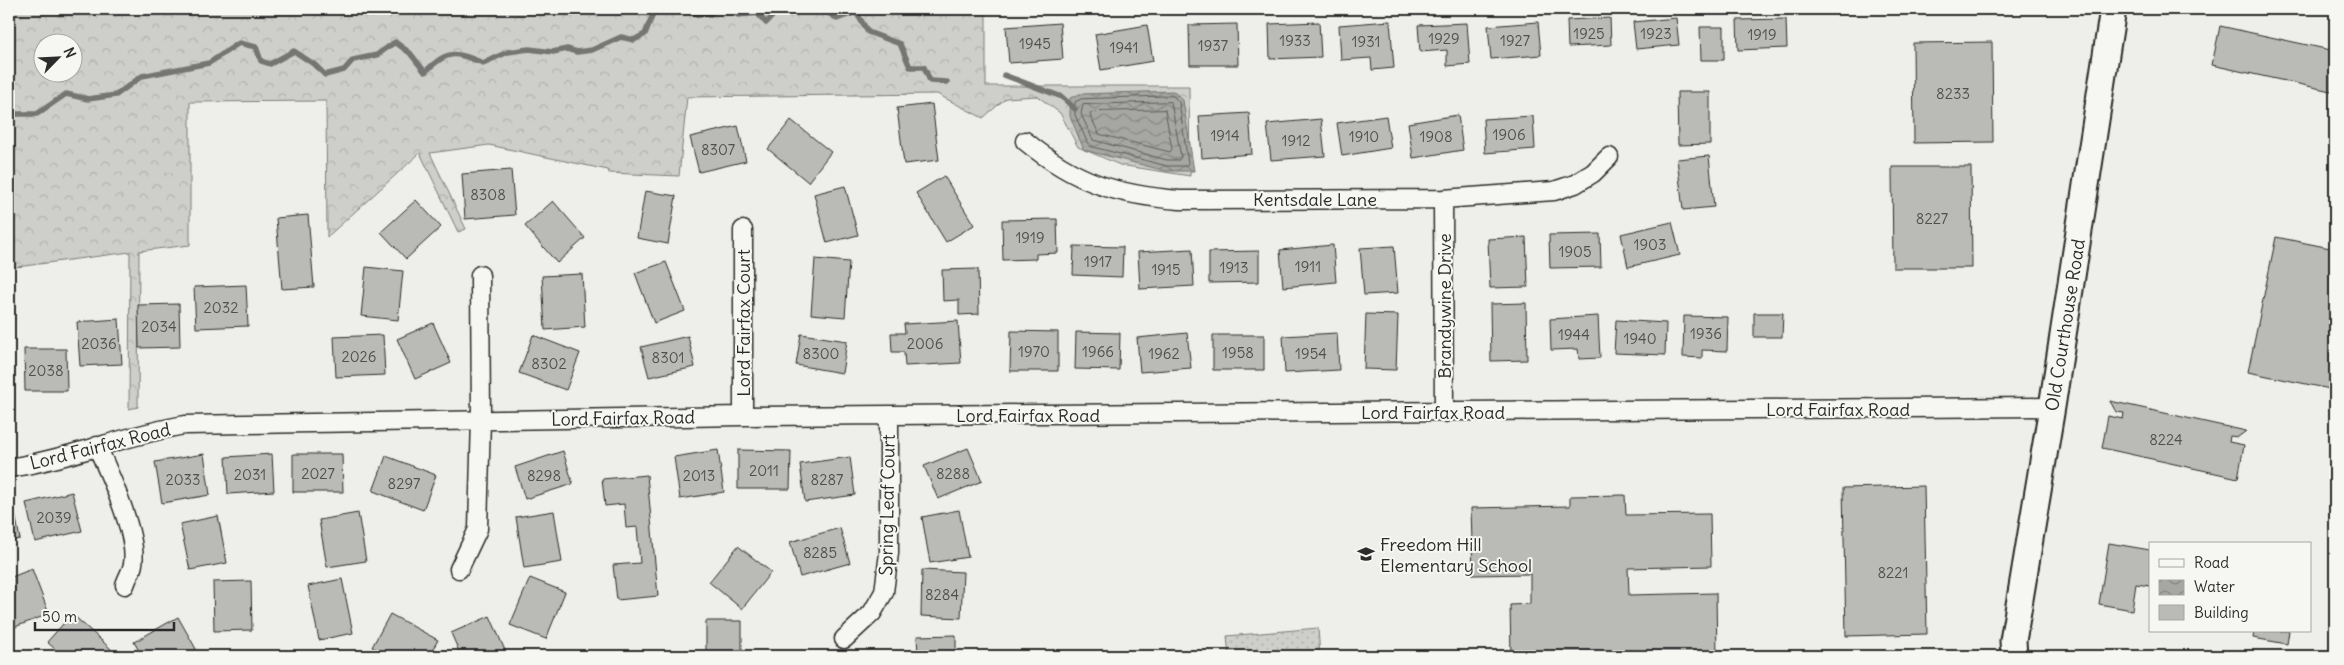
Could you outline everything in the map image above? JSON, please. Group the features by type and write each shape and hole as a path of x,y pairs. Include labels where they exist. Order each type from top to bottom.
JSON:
{"main road":[{"name":"Old Courthouse Road","path":"2011,651 2052,407 2113,9"}],"street":[{"name":"Kentsdale Lane","path":"1025,141 1052,163 1082,178 1113,190 1151,198 1180,200 1443,199 1554,191 1575,184 1593,173 1609,157"},
{"name":"Brandywine Drive","path":"1443,199 1444,413"},
{"name":"Lord Fairfax Court","path":"743,230 743,416"},
{"path":"459,569 478,529 481,419 480,275"},
{"name":"Lord Fairfax Road","path":"9,468 45,462 126,437 185,426 481,419 743,416 1444,413 2052,407"},
{"name":"Spring Leaf Court","path":"844,639 872,613 884,592 889,552 889,416"},
{"path":"98,446 130,532 133,563 124,585"}],"green space":[{"path":"9,9 59,9 58,16 168,9 986,9 986,86 1189,86 1190,176 1120,165 1078,147 1060,113 1037,96 1006,98 983,118 937,94 687,97 679,176 609,173 608,170 489,145 430,153 466,229 458,232 420,153 327,237 326,101 190,102 190,245 139,251 138,407 129,409 130,252 9,268"},
{"path":"1318,628 1320,656 1229,656 1227,636"}],"water":[{"path":"1173,91 1183,100 1194,171 1166,171 1084,150 1070,116 1070,98 1080,94"}],"building":[{"path":"1610,18 1611,45 1568,47 1567,20"},
{"path":"1676,18 1679,45 1636,49 1633,22"},
{"path":"1786,19 1787,48 1738,50 1737,20"},
{"path":"1390,21 1394,68 1372,70 1371,58 1341,60 1339,25"},
{"path":"1319,22 1321,57 1270,59 1269,24"},
{"path":"1538,22 1541,55 1491,59 1488,26"},
{"path":"1060,23 1063,59 1009,63 1006,27"},
{"path":"1467,23 1470,64 1447,66 1447,50 1420,52 1418,25"},
{"path":"1237,24 1238,65 1190,65 1189,25"},
{"path":"1147,25 1153,61 1101,70 1095,34"},
{"path":"2220,26 2335,51 2335,92 2212,65"},
{"path":"1700,27 1724,27 1724,60 1701,60"},
{"path":"1992,42 1993,142 1914,143 1913,43"},
{"path":"1677,92 1710,92 1710,144 1678,145"},
{"path":"932,104 939,160 904,164 897,108"},
{"path":"1249,113 1252,154 1202,158 1199,116"},
{"path":"1458,115 1463,150 1413,158 1408,123"},
{"path":"1386,116 1391,148 1342,156 1337,123"},
{"path":"1533,116 1535,149 1485,153 1483,119"},
{"path":"1321,119 1325,156 1271,160 1267,124"},
{"path":"791,120 831,152 808,182 768,149"},
{"path":"738,126 746,161 699,172 690,137"},
{"path":"1709,156 1714,207 1683,210 1677,159"},
{"path":"1892,167 1971,167 1972,268 1893,268"},
{"path":"511,170 515,215 465,219 462,174"},
{"path":"944,176 974,225 946,242 916,193"},
{"path":"845,186 858,235 827,243 814,194"},
{"path":"645,191 676,196 668,244 637,238"},
{"path":"416,200 441,227 406,259 381,232"},
{"path":"553,201 585,238 557,263 525,226"},
{"path":"308,215 314,287 282,289 276,218"},
{"path":"1057,219 1058,253 1036,254 1036,259 1003,260 1002,220"},
{"path":"1672,222 1680,255 1628,267 1621,234"},
{"path":"1600,234 1601,267 1550,268 1549,235"},
{"path":"1526,237 1528,287 1490,288 1488,239"},
{"path":"2276,237 2335,249 2335,390 2248,372"},
{"path":"1333,245 1336,282 1283,287 1280,250"},
{"path":"1074,246 1123,247 1122,277 1073,275"},
{"path":"1394,246 1398,293 1364,295 1360,248"},
{"path":"1192,249 1194,286 1140,289 1138,252"},
{"path":"1259,251 1259,282 1209,283 1209,252"},
{"path":"815,259 849,262 845,317 811,314"},
{"path":"666,262 685,311 654,323 635,273"},
{"path":"366,267 403,271 398,320 361,316"},
{"path":"978,269 979,314 959,315 959,300 943,301 942,270"},
{"path":"582,274 585,327 545,330 542,276"},
{"path":"246,285 248,326 196,328 194,287"},
{"path":"1526,303 1527,360 1491,361 1490,304"},
{"path":"179,304 180,347 139,348 138,305"},
{"path":"1754,313 1783,313 1782,337 1754,337"},
{"path":"1366,314 1398,315 1396,370 1364,369"},
{"path":"1598,316 1600,358 1579,359 1578,349 1551,350 1550,319"},
{"path":"1684,316 1728,317 1727,351 1702,350 1702,358 1683,357"},
{"path":"119,319 122,364 80,366 77,322"},
{"path":"1616,320 1666,323 1665,355 1614,353"},
{"path":"958,321 961,363 905,366 904,352 892,352 891,333 905,333 904,324"},
{"path":"433,323 451,363 415,379 397,339"},
{"path":"1011,331 1058,332 1058,371 1010,371"},
{"path":"1076,332 1120,333 1119,370 1075,369"},
{"path":"1187,333 1191,368 1140,372 1137,338"},
{"path":"1337,333 1339,370 1285,373 1283,336"},
{"path":"801,334 847,341 842,373 796,365"},
{"path":"383,335 385,375 336,377 334,337"},
{"path":"533,335 580,353 566,390 519,373"},
{"path":"1213,335 1264,335 1264,370 1213,370"},
{"path":"688,336 695,367 649,377 641,347"},
{"path":"24,349 66,349 67,391 25,391"},
{"path":"9,361 13,361 14,403 9,403"},
{"path":"2110,401 2246,431 2238,437 2230,436 2229,442 2244,445 2238,478 2102,448 2108,416 2123,419 2124,413 2116,412"},
{"path":"968,448 982,481 938,499 924,466"},
{"path":"718,450 724,492 680,499 674,457"},
{"path":"738,450 791,451 790,489 738,489"},
{"path":"563,451 573,484 525,499 515,467"},
{"path":"204,454 210,495 162,503 155,462"},
{"path":"272,454 274,491 228,494 226,457"},
{"path":"293,454 342,454 343,492 293,492"},
{"path":"386,456 436,475 423,510 373,491"},
{"path":"850,457 855,495 805,502 800,464"},
{"path":"647,475 658,596 617,600 613,565 640,563 637,527 626,528 624,504 605,506 602,479"},
{"path":"1924,486 1927,634 1846,636 1843,488"},
{"path":"72,492 82,531 35,542 26,503"},
{"path":"1625,495 1626,515 1710,514 1711,566 1628,568 1629,595 1716,593 1717,656 1511,656 1510,605 1530,604 1530,574 1473,575 1471,508 1570,506 1570,496"},
{"path":"13,503 20,539 9,541 9,504"},
{"path":"959,510 968,557 930,563 922,517"},
{"path":"554,511 562,562 524,568 516,517"},
{"path":"358,513 366,561 327,567 319,520"},
{"path":"218,516 227,563 190,570 180,524"},
{"path":"840,528 850,563 800,577 790,542"},
{"path":"2109,543 2149,550 2149,586 2136,584 2132,610 2099,604"},
{"path":"738,546 771,572 742,609 709,582"},
{"path":"32,569 49,614 12,628 9,618 9,578"},
{"path":"922,570 963,572 961,618 921,616"},
{"path":"530,578 565,592 546,639 510,625"},
{"path":"342,579 353,633 319,640 308,586"},
{"path":"251,581 252,630 214,631 213,582"},
{"path":"72,614 111,649 105,656 63,656 47,642"},
{"path":"390,614 438,640 429,656 389,656 372,647"},
{"path":"490,616 507,655 461,656 451,633"},
{"path":"178,617 196,649 183,656 142,656 134,642"},
{"path":"706,621 742,621 742,656 706,656"},
{"path":"2254,632 2289,632 2287,644 2253,638"},
{"path":"956,635 956,656 918,656 917,636"}],"waterway":[{"path":"9,114 37,114 66,94 88,99 116,95 142,76 209,63 239,43 256,47 261,61 270,64 294,51 315,65 325,75 344,70 353,60 377,55 395,42 410,53 425,72 446,56 451,55 465,56 483,63 508,52 529,49 553,52 567,49 577,52 592,50 621,37 634,40 645,34 655,9"},
{"path":"690,9 695,14 711,14 715,9"},
{"path":"730,9 738,15 757,13 766,23 779,9"},
{"path":"823,9 837,19 856,12 868,32 900,44 910,67 924,67 930,81 947,82"},
{"path":"1004,75 1062,97 1075,109"}],"place":[{"name":"Freedom Hill Elementary School","path":"1366,554"}]}
